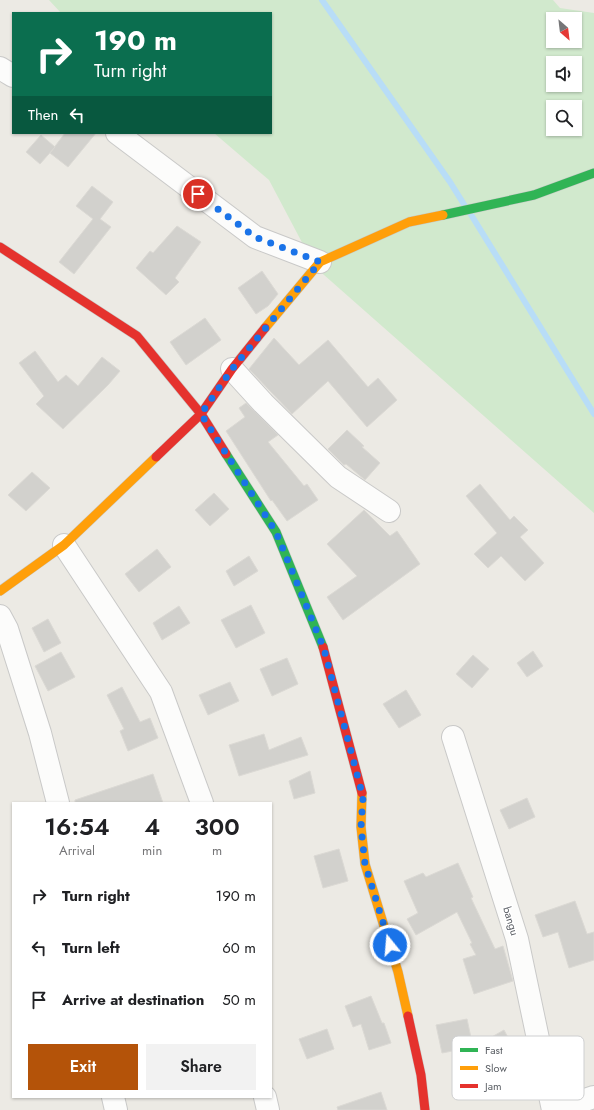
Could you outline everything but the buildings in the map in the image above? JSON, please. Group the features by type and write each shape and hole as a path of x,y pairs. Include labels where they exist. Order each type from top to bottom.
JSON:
{"street":[{"path":"0,68 12,75"},
{"path":"118,134 255,237 320,262"},
{"path":"0,591 64,545 201,414 232,369 320,262 409,222 534,195 594,173"},
{"path":"0,247 137,336 201,414 276,532 324,649 363,797 361,827 365,864 398,972 421,1075 424,1110"},
{"path":"232,369 263,403 338,477 389,511"},
{"path":"64,545 161,692 202,802"},
{"path":"0,616 7,629 38,725 58,802"},
{"name":"bangu","path":"453,737 517,939 538,1036"},
{"path":"554,1110 594,1097"},
{"path":"113,1098 116,1110"},
{"path":"265,1098 268,1110"},
{"name":"bangu","path":"552,1100 554,1110"}],"green space":[{"path":"49,0 553,0 560,8 594,13 594,513 315,267 269,180 215,134 272,134 272,12 60,12"}],"waterway":[{"path":"322,0 450,182 465,206"},
{"path":"470,213 594,414"}],"traffic: fast":[{"path":"443,215 534,195 594,173"},
{"path":"226,454 276,532 323,647"}],"traffic: slow":[{"path":"265,328 320,262 409,222 443,215"},
{"path":"0,591 64,545 156,457"},
{"path":"362,793 361,827 365,864 398,972 408,1016"}],"traffic: jam":[{"path":"0,247 137,336 201,414 226,454"},
{"path":"156,457 201,414 232,369 265,328"},
{"path":"323,647 362,793"},
{"path":"408,1016 421,1075 425,1110"}],"route":[{"path":"198,194 255,237 320,262 232,369 201,414 276,532 324,649 363,797 361,827 365,864 390,945"}]}
